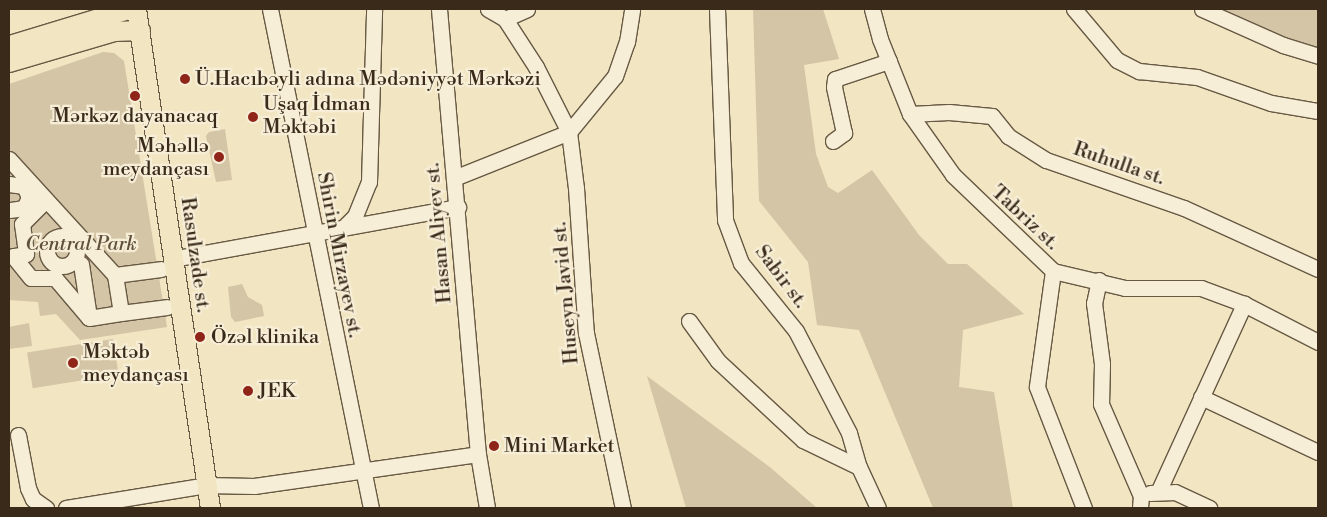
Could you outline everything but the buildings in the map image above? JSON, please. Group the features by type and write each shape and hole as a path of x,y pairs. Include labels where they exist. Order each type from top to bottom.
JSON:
{"main road":[{"path":"9,45 128,9"},
{"name":"Rasulzade st.","path":"136,9 167,264 210,508"},
{"path":"9,62 114,31 140,30"}],"street":[{"name":"Shirin Mirzayev st.","path":"270,9 314,234 371,508"},
{"path":"344,227 355,216 369,182 374,9"},
{"name":"Hasan Aliyev st.","path":"439,9 458,208 478,454 487,508"},
{"path":"488,9 505,19 527,9"},
{"path":"454,178 569,132 615,76 627,42 632,9"},
{"name":"Sabir st.","path":"717,9 726,220 741,263 796,331 849,433 859,467 878,508"},
{"name":"Tabriz st.","path":"872,9 889,61 910,114 953,175 1053,271 1037,387 1084,508"},
{"path":"1074,9 1118,60 1139,71 1197,77 1272,103 1318,111"},
{"path":"1202,9 1283,45 1318,56"},
{"name":"Huseyn Javid st.","path":"505,19 536,67 569,132 576,188 586,333 623,508"},
{"path":"833,140 844,133 834,88 835,79 889,61"},
{"name":"Ruhulla st.","path":"910,114 949,112 992,116 1008,136 1046,160 1184,208 1318,269"},
{"path":"9,160 10,184 24,186 58,213 114,275 121,314"},
{"path":"9,160 38,196"},
{"path":"9,210 24,208 38,196"},
{"path":"38,196 22,224 18,260 32,278 55,278 89,318"},
{"path":"114,275 344,227 458,208"},
{"path":"48,255 54,238 58,213"},
{"path":"54,238 68,237 77,248 76,258 64,266"},
{"path":"18,260 48,255 64,266"},
{"path":"18,260 64,266 102,261"},
{"path":"81,264 89,318"},
{"path":"1053,271 1098,280 1125,288 1201,288 1244,304 1318,342"},
{"path":"1098,280 1094,303 1102,364 1101,404 1140,502 1159,490 1244,304"},
{"path":"89,318 167,308"},
{"path":"689,321 718,361 803,440 859,467"},
{"path":"1201,397 1318,452"},
{"path":"18,435 28,488 33,499 46,508"},
{"path":"66,508 206,485 254,486 478,454"},
{"path":"1159,490 1175,492 1210,508"}],"green space":[{"path":"753,9 823,9 839,59 804,65 816,154 828,187 838,193 872,170 919,235 948,264 967,264 1024,314 963,330 959,387 994,392 1013,508 933,508 859,330 817,325 808,262 759,201"},
{"path":"1206,9 1318,9 1318,53"},
{"name":"Central Park","path":"103,52 114,53 124,61 167,327 80,340 56,314 40,316 38,302 9,300 9,84"},
{"name":"Məhəllə meydançası","path":"225,129 232,180 216,182 206,136 209,132"},
{"path":"242,284 248,297 262,305 264,316 235,322 231,317 228,287"},
{"path":"29,323 32,346 9,349 9,327"},
{"name":"Məktəb meydançası","path":"113,339 119,375 33,388 27,353"},
{"path":"647,376 771,468 817,508 686,508"}],"place":[{"name":"Ü.Hacıbəyli adına Mədəniyyət Mərkəzi","path":"185,79"},
{"name":"Mərkəz dayanacaq","path":"135,96"},
{"name":"Uşaq İdman Məktəbi","path":"253,117"},
{"name":"Məhəllə meydançası","path":"219,157"},
{"name":"Özəl klinika","path":"200,337"},
{"name":"Məktəb meydançası","path":"73,363"},
{"name":"JEK","path":"248,391"},
{"name":"Mini Market","path":"494,446"}]}
